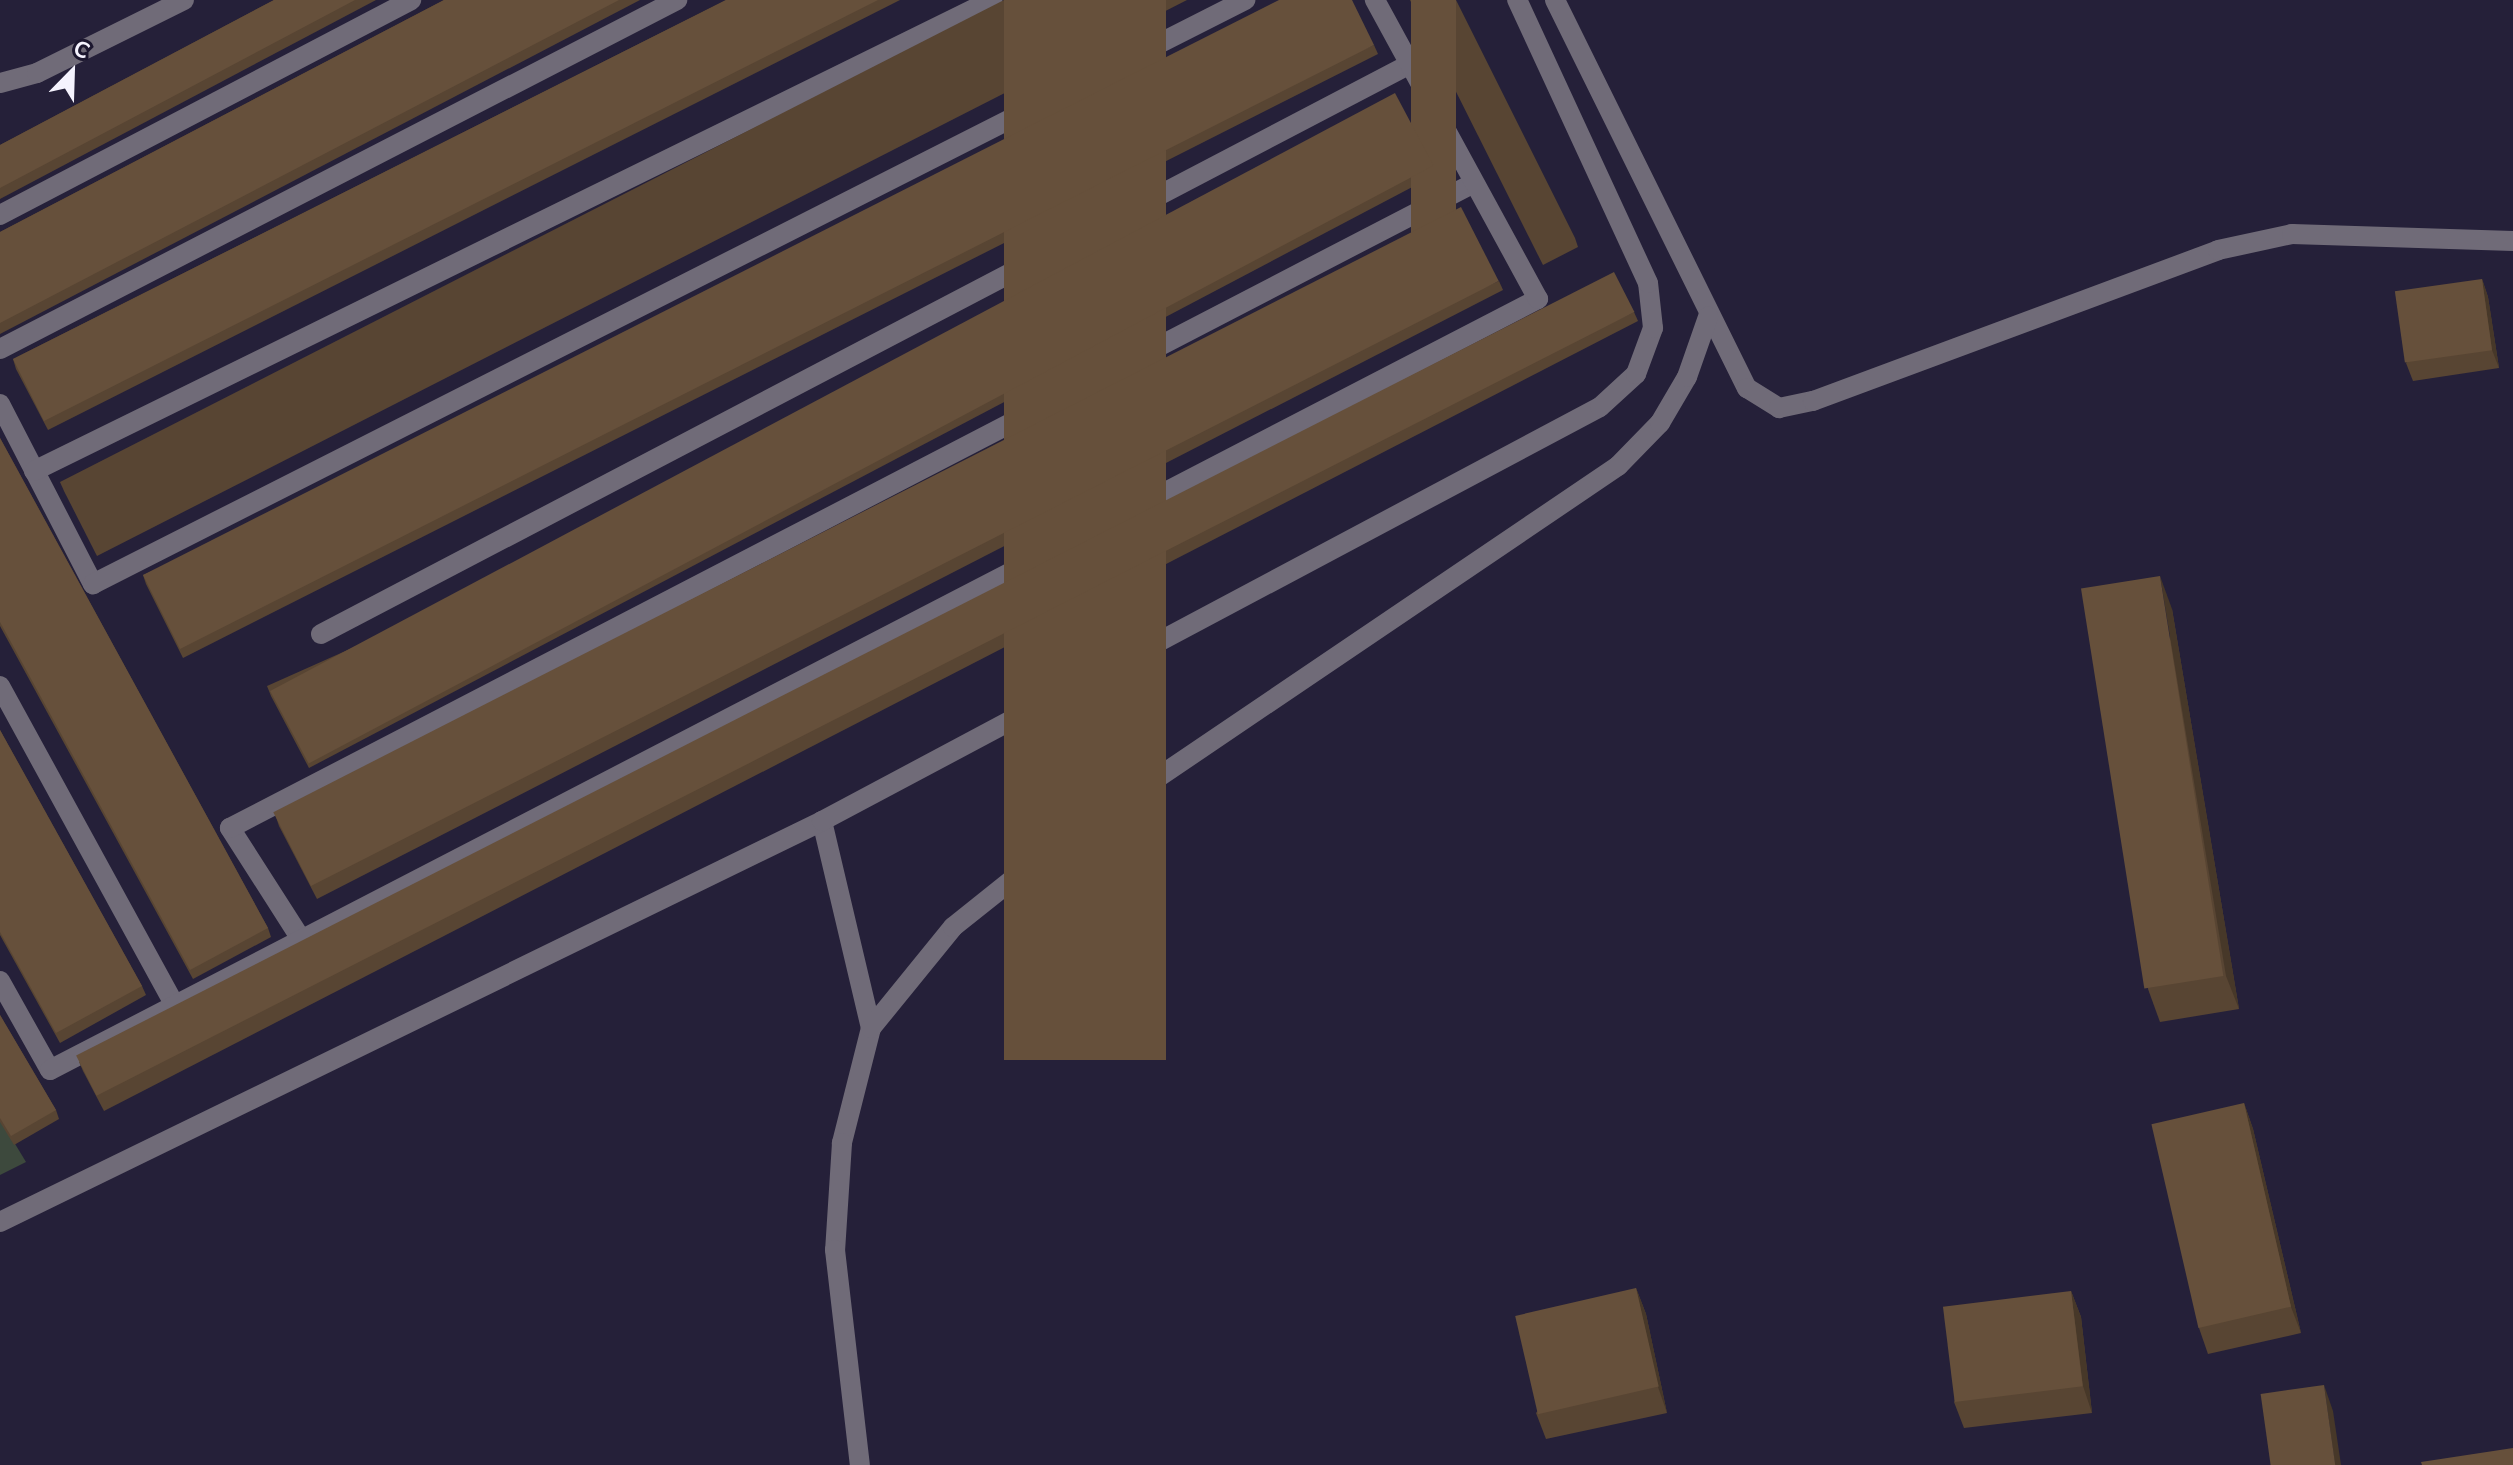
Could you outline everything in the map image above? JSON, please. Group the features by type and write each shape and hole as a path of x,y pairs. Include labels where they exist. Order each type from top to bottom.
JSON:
{"street":[{"path":"0,83 37,73 184,0"},
{"path":"0,215 411,0"},
{"path":"0,349 677,0"},
{"path":"34,471 992,0"},
{"path":"0,404 93,584 1245,0"},
{"path":"0,981 50,1070 1538,299 1375,0"},
{"path":"0,1222 822,821 1600,407 1636,374 1653,328 1648,283 1517,0"},
{"path":"1555,0 1708,317 1747,388 1779,408 1813,401 2218,250 2292,234 2513,241"},
{"path":"321,634 1410,64"},
{"path":"301,939 230,828 1474,183"},
{"path":"860,1465 835,1250 842,1143 871,1028 953,927 1042,856 1618,466 1660,423 1687,377 1708,317"},
{"path":"0,686 174,1004"},
{"path":"822,821 871,1028"}],"green space":[{"path":"0,1119 26,1162 0,1175"}],"building":[{"path":"274,0 355,0 0,188 0,145"},
{"path":"444,0 619,0 0,323 0,232"},
{"path":"726,0 878,0 44,421 13,359"},
{"path":"1004,0 1166,0 1166,1060 1004,1060"},
{"path":"1279,0 1352,0 1374,45 180,649 143,575"},
{"path":"1411,0 1456,0 1456,286 1411,286"},
{"path":"1395,93 1433,165 309,764 270,691"},
{"path":"1461,207 1499,281 311,886 273,812"},
{"path":"1614,272 1634,312 97,1096 76,1056"},
{"path":"2482,279 2492,350 2405,363 2395,291"},
{"path":"0,438 268,928 190,970 0,622"},
{"path":"2160,576 2223,976 2144,989 2081,589"},
{"path":"0,730 142,986 56,1033 0,932"},
{"path":"0,1015 56,1110 11,1136 0,1118"},
{"path":"2244,1103 2291,1307 2198,1328 2151,1124"},
{"path":"1636,1288 1659,1386 1538,1414 1515,1316"},
{"path":"2071,1291 2083,1386 1955,1402 1943,1307"},
{"path":"2324,1385 2335,1465 2271,1465 2261,1394"},
{"path":"2513,1448 2513,1465 2422,1465 2421,1462"}]}
